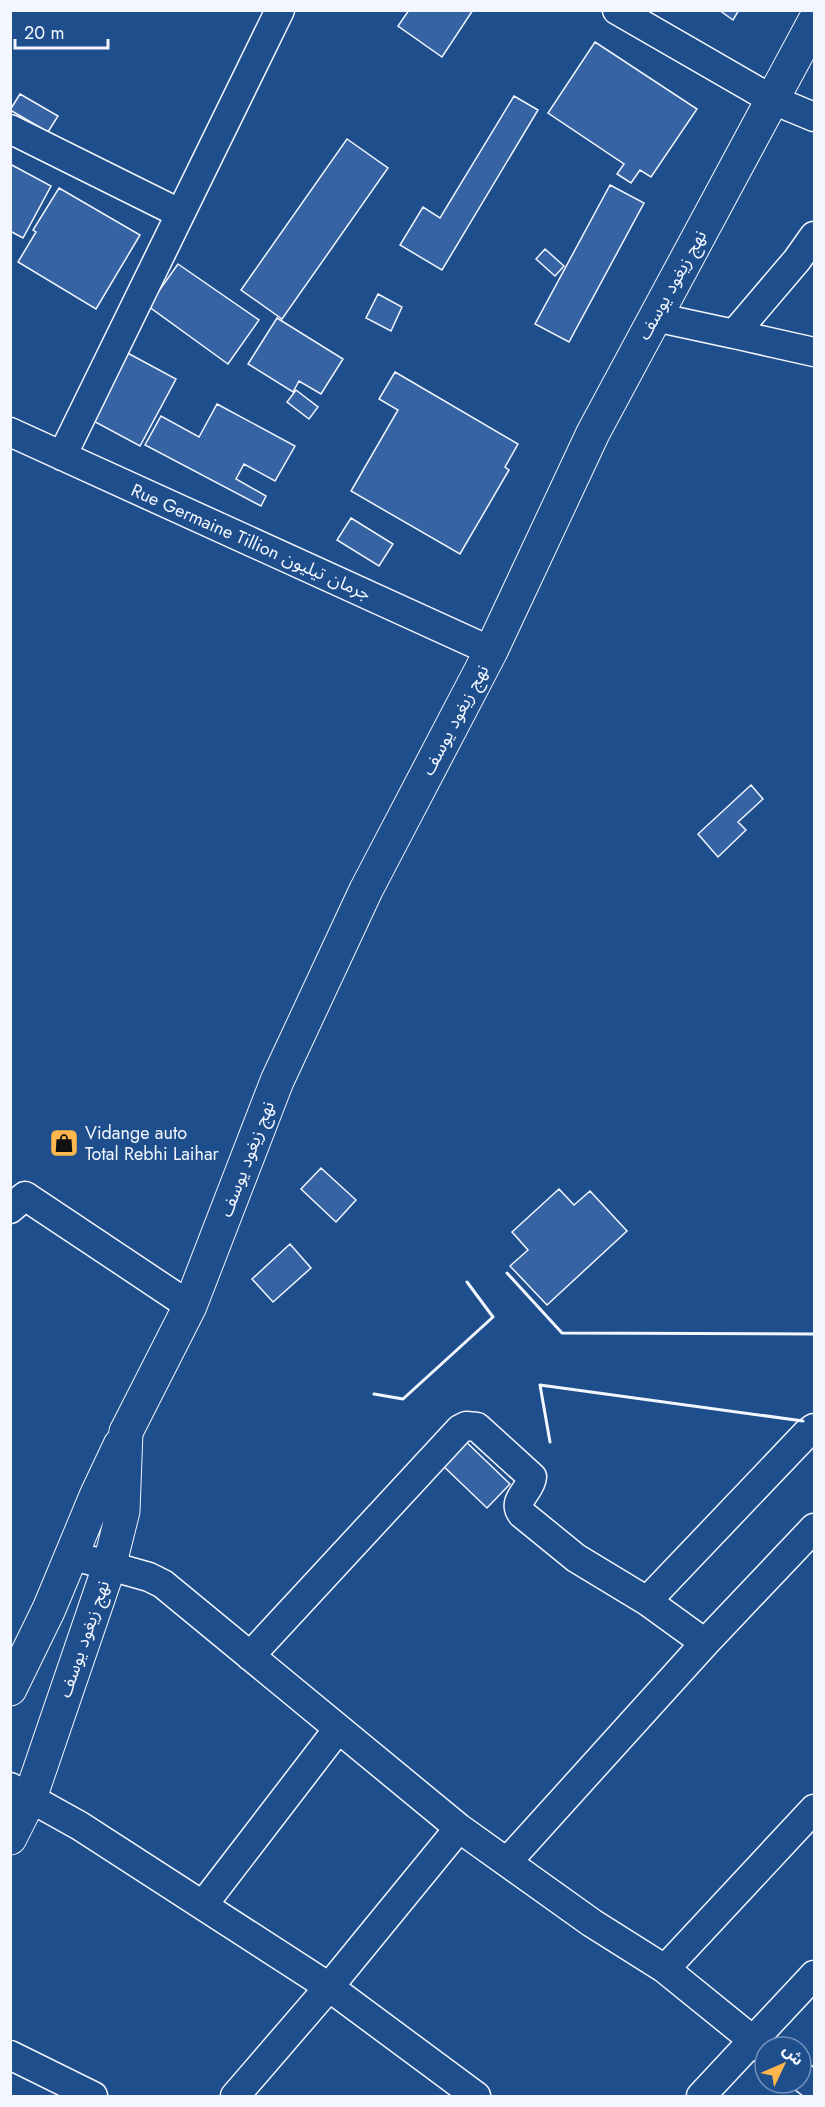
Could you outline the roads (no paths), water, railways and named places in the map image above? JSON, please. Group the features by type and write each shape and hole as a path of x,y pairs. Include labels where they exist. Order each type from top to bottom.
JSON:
{"main road":[{"name":"نهج زيغود يوسف","path":"10,1689 49,1609 126,1432 190,1306 277,1081 366,890 491,651 593,433 814,22"},
{"name":"نهج زيغود يوسف","path":"10,1838 20,1793 109,1567 123,1510 126,1432"}],"street":[{"path":"62,456 280,10"},
{"path":"617,10 773,100 814,117"},
{"path":"10,129 179,213"},
{"path":"734,334 797,260 814,236"},
{"path":"655,317 814,352"},
{"name":"Rue Germaine Tillion جرمان تيليون","path":"10,432 491,651"},
{"path":"15,1197 190,1306"},
{"path":"250,1656 460,1428 466,1426 477,1427 532,1477 531,1485 518,1503 518,1509 522,1514 576,1558 646,1601 705,1643"},
{"path":"646,1601 814,1428"},
{"path":"507,1862 705,1643 814,1528"},
{"path":"71,1555 149,1577 163,1584 459,1828 592,1923 665,1969 753,2040"},
{"path":"203,1905 338,1729"},
{"path":"20,1793 80,1826 329,1987 476,2097"},
{"path":"665,1969 814,1809"},
{"path":"235,2097 329,1987 459,1828"},
{"path":"767,2035 814,1975"},
{"path":"701,2097 753,2050"},
{"path":"10,2055 93,2097"}],"place":[{"name":"Vidange auto Total Rebhi Laihar","path":"64,1143"}]}
